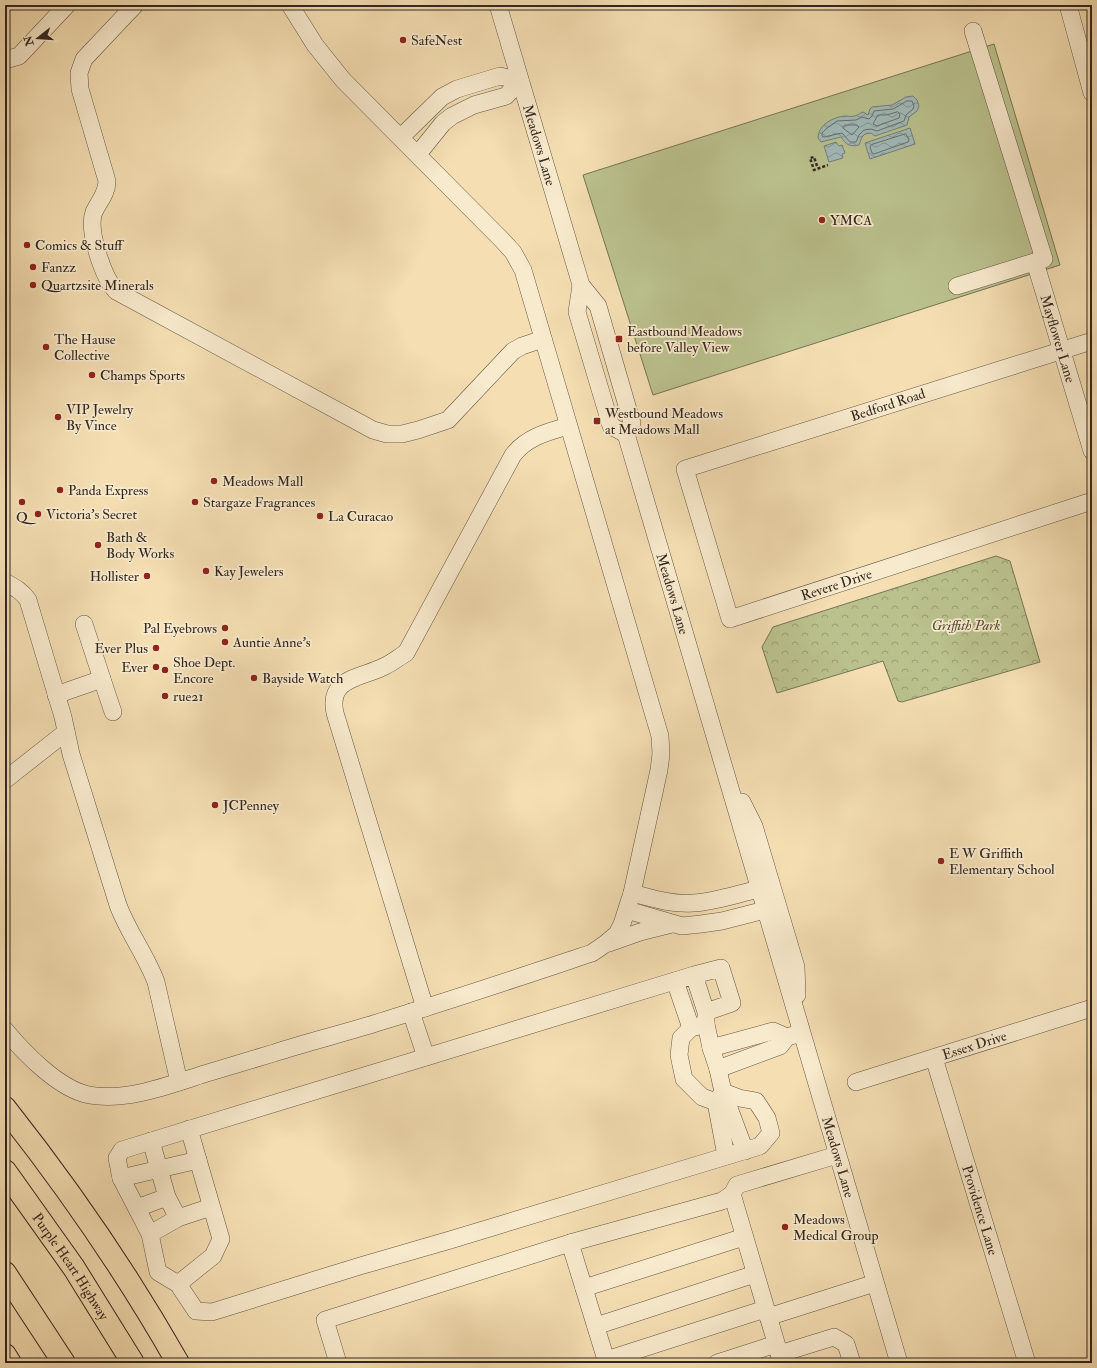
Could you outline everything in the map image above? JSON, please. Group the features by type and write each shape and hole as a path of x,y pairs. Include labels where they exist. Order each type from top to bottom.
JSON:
{"highway":[{"path":"5,1108 57,1176 107,1246 178,1363"},
{"name":"Purple Heart Highway","path":"5,1171 70,1263 113,1329 133,1363"},
{"path":"5,1273 64,1363"},
{"path":"5,1355 10,1363"}],"street":[{"path":"5,60 19,56 67,5"},
{"path":"135,5 84,59 79,73 80,89 107,181 105,193 92,217 92,230 104,271 111,285 116,291 373,430 387,434 409,432 448,420 513,352 522,346 543,339"},
{"path":"5,1030 49,1074 71,1088 88,1094 111,1096 137,1093 179,1082 490,988 592,953 617,934 622,924 632,893 659,770 661,754 660,736 522,270 513,252 502,240 343,80 320,51 290,5"},
{"name":"Meadows Lane","path":"498,5 581,285 598,306 632,423 626,434 765,910 795,1030 837,1155 899,1363"},
{"path":"1072,6 1092,93"},
{"path":"957,286 1037,267 1044,259 973,31"},
{"path":"401,137 442,97 457,89 500,76 520,82 506,96 474,105 452,116 443,123 418,154"},
{"name":"Mayflower Lane","path":"1037,267 1092,451"},
{"name":"Bedford Road","path":"685,470 1092,341"},
{"path":"426,1056 418,1010 335,713 334,697 340,687 350,679 385,666 406,653 517,449 528,440 541,434 568,426"},
{"name":"Revere Drive","path":"685,470 730,619 1092,501"},
{"path":"5,582 17,588 28,600 56,695 71,754 118,905 128,929 151,968 156,982 179,1082"},
{"path":"84,624 113,712"},
{"path":"56,695 102,679"},
{"path":"5,780 66,732"},
{"name":"Meadows Lane","path":"719,754 754,826 796,967 795,1030"},
{"path":"632,893 662,900 691,903 713,900 759,889"},
{"path":"627,910 682,926 722,921 765,910"},
{"path":"605,944 672,923"},
{"path":"721,968 732,1003 701,1021 681,1038 679,1056 684,1079 702,1097 739,1098 756,1101 767,1118 771,1133 760,1146 212,1312 196,1311 178,1284 158,1272 150,1234 121,1178 117,1158 122,1150 694,975 721,968"},
{"path":"694,975 701,1021 718,1069 726,1156"},
{"path":"675,981 701,1021"},
{"name":"Essex Drive","path":"856,1082 1091,1012"},
{"path":"711,1048 773,1031 795,1030"},
{"path":"718,1069 780,1046 795,1030"},
{"name":"Providence Lane","path":"934,1058 1027,1363"},
{"path":"720,1097 745,1151"},
{"path":"178,1284 213,1256 221,1239 189,1129"},
{"path":"151,1141 167,1197 178,1218"},
{"path":"338,1363 325,1320 570,1243 722,1201 732,1194 737,1185 837,1155"},
{"path":"121,1178 198,1160"},
{"path":"732,1194 779,1354"},
{"path":"137,1208 167,1197"},
{"path":"150,1234 178,1218 211,1207"},
{"path":"584,1288 744,1237"},
{"path":"570,1243 607,1362 767,1313 875,1283"},
{"path":"596,1326 755,1274"},
{"path":"717,1363 779,1354 834,1337 846,1344 852,1363"}],"path":[{"path":"816,166 814,157 810,158 814,170 828,165"}],"green space":[{"name":"YMCA","path":"994,44 1060,265 653,395 583,175"},
{"name":"Griffith Park","path":"996,556 1010,561 1040,662 902,702 898,701 883,661 777,693 762,647 773,627"}],"water":[{"path":"913,96 917,100 919,106 917,111 909,117 907,125 875,136 871,133 865,134 859,145 856,146 848,145 841,137 821,142 818,138 823,126 831,120 845,116 855,116 863,112 868,115 872,107 892,105 906,97"},
{"path":"910,128 915,144 870,159 865,143"},
{"path":"836,142 839,146 842,145 845,153 842,154 843,158 829,162 824,146"}],"place":[{"name":"SafeNest","path":"403,40"},
{"name":"YMCA","path":"822,220"},
{"name":"Comics & Stuff","path":"27,245"},
{"name":"Fanzz","path":"33,267"},
{"name":"Quartzsite Minerals","path":"33,285"},
{"name":"Eastbound Meadows before Valley View","path":"619,339"},
{"name":"The Hause Collective","path":"46,347"},
{"name":"Champs Sports","path":"92,375"},
{"name":"VIP Jewelry By Vince","path":"58,417"},
{"name":"Westbound Meadows at Meadows Mall","path":"597,421"},
{"name":"Meadows Mall","path":"214,481"},
{"name":"Panda Express","path":"60,490"},
{"name":"Q","path":"22,502"},
{"name":"Stargaze Fragrances","path":"195,502"},
{"name":"Victoria's Secret","path":"38,514"},
{"name":"La Curacao","path":"320,516"},
{"name":"Bath & Body Works","path":"98,545"},
{"name":"Kay Jewelers","path":"206,571"},
{"name":"Hollister","path":"147,576"},
{"name":"Pal Eyebrows","path":"225,628"},
{"name":"Auntie Anne's","path":"225,642"},
{"name":"Ever Plus","path":"156,648"},
{"name":"Ever","path":"156,667"},
{"name":"Shoe Dept. Encore","path":"165,670"},
{"name":"Bayside Watch","path":"254,678"},
{"name":"rue21","path":"165,696"},
{"name":"JCPenney","path":"215,805"},
{"name":"E W Griffith Elementary School","path":"941,861"},
{"name":"Meadows Medical Group","path":"785,1227"}]}
